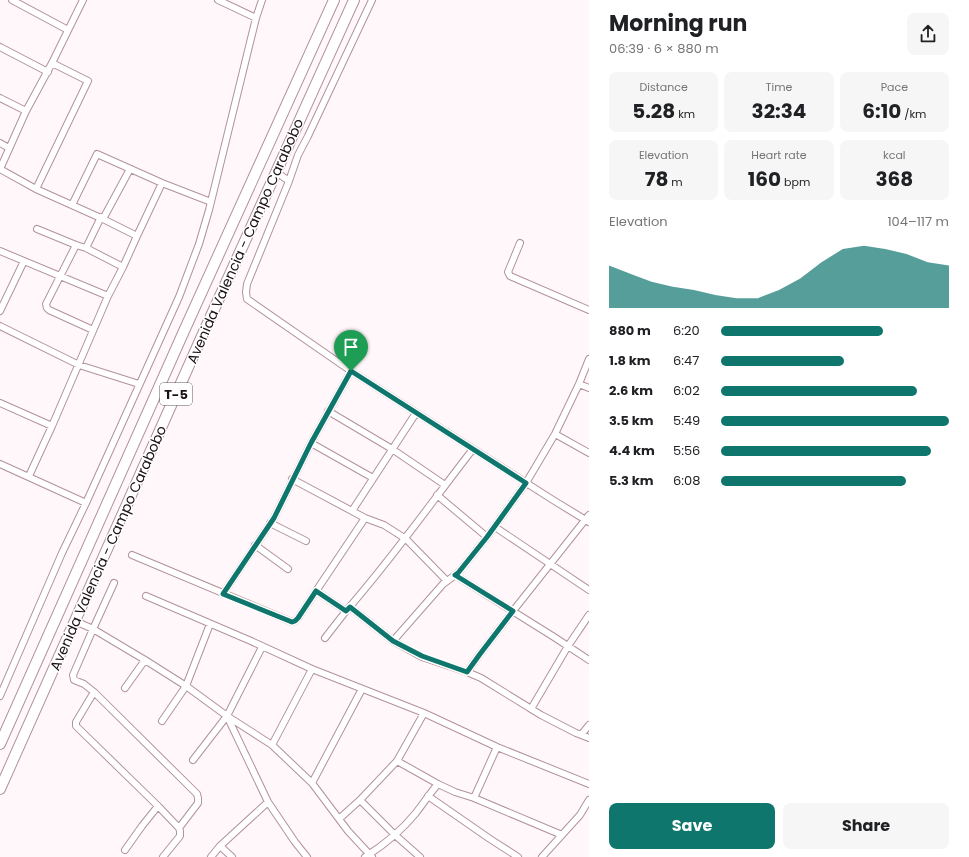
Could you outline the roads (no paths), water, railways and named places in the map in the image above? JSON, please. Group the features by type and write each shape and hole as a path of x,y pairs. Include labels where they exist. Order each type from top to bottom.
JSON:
{"highway":[{"name":"Avenida Valencia - Campo Carabobo","path":"0,744 334,0"},
{"name":"Avenida Valencia - Campo Carabobo","path":"0,789 354,0"}],"street":[{"path":"12,0 68,30"},
{"path":"83,0 48,72 26,111 0,169 36,189 102,218 137,236"},
{"path":"218,0 256,18"},
{"path":"0,696 62,553 179,297 199,244 211,202 256,18 262,0"},
{"path":"372,0 298,155 246,292 247,299 351,371 526,483 588,519 513,611 467,672"},
{"path":"0,48 48,72"},
{"path":"36,189 88,81 52,63"},
{"path":"0,98 26,111"},
{"path":"0,143 9,148"},
{"path":"72,205 97,154 162,183 211,202"},
{"path":"86,248 130,169"},
{"path":"276,172 289,181"},
{"path":"29,476 108,296 162,183"},
{"path":"37,229 86,248 123,267"},
{"path":"520,243 508,272 510,276 589,310"},
{"path":"76,245 46,304 49,310 93,330"},
{"path":"0,251 108,296"},
{"path":"0,311 24,261"},
{"path":"0,326 79,365 139,384"},
{"path":"393,641 443,584 458,573 495,527 526,483 555,434 579,384 589,359"},
{"path":"223,594 274,518 292,479 351,371"},
{"path":"579,384 589,388"},
{"path":"0,403 52,426"},
{"path":"328,411 392,450 445,485"},
{"path":"352,511 416,412"},
{"path":"555,434 589,453"},
{"path":"311,443 373,478"},
{"path":"325,638 406,539 437,495 473,449"},
{"path":"0,464 86,503"},
{"path":"292,479 365,518 384,525 406,539 447,581"},
{"path":"437,495 487,537"},
{"path":"132,555 292,622 298,618 365,518"},
{"path":"270,523 306,541"},
{"path":"495,527 589,590"},
{"path":"255,545 288,568"},
{"path":"455,575 589,660"},
{"path":"114,583 73,675 74,680 84,684 94,692 197,794 198,803 178,828"},
{"path":"316,591 348,609 393,641 422,656 481,678 531,709 589,738"},
{"path":"146,596 312,669 362,690 424,713 496,747 589,784"},
{"path":"531,709 568,646 589,615"},
{"path":"75,621 93,629 145,660 272,745 312,783 369,856 395,835 415,814 438,784"},
{"path":"162,721 186,686 210,624"},
{"path":"193,760 227,716 262,647"},
{"path":"125,688 145,660"},
{"path":"272,745 312,669"},
{"path":"312,783 362,690"},
{"path":"94,692 76,722 76,726 158,806 180,831 180,836 163,857"},
{"path":"339,819 398,761 424,713"},
{"path":"227,716 268,802 307,857"},
{"path":"581,735 589,725"},
{"path":"474,798 496,747"},
{"path":"398,761 455,792 474,798 562,835"},
{"path":"428,796 518,857"},
{"path":"360,800 395,835 420,857"},
{"path":"542,857 580,814 589,800"},
{"path":"211,857 220,846 268,802"},
{"path":"125,850 158,806"},
{"path":"220,846 232,857"}]}
